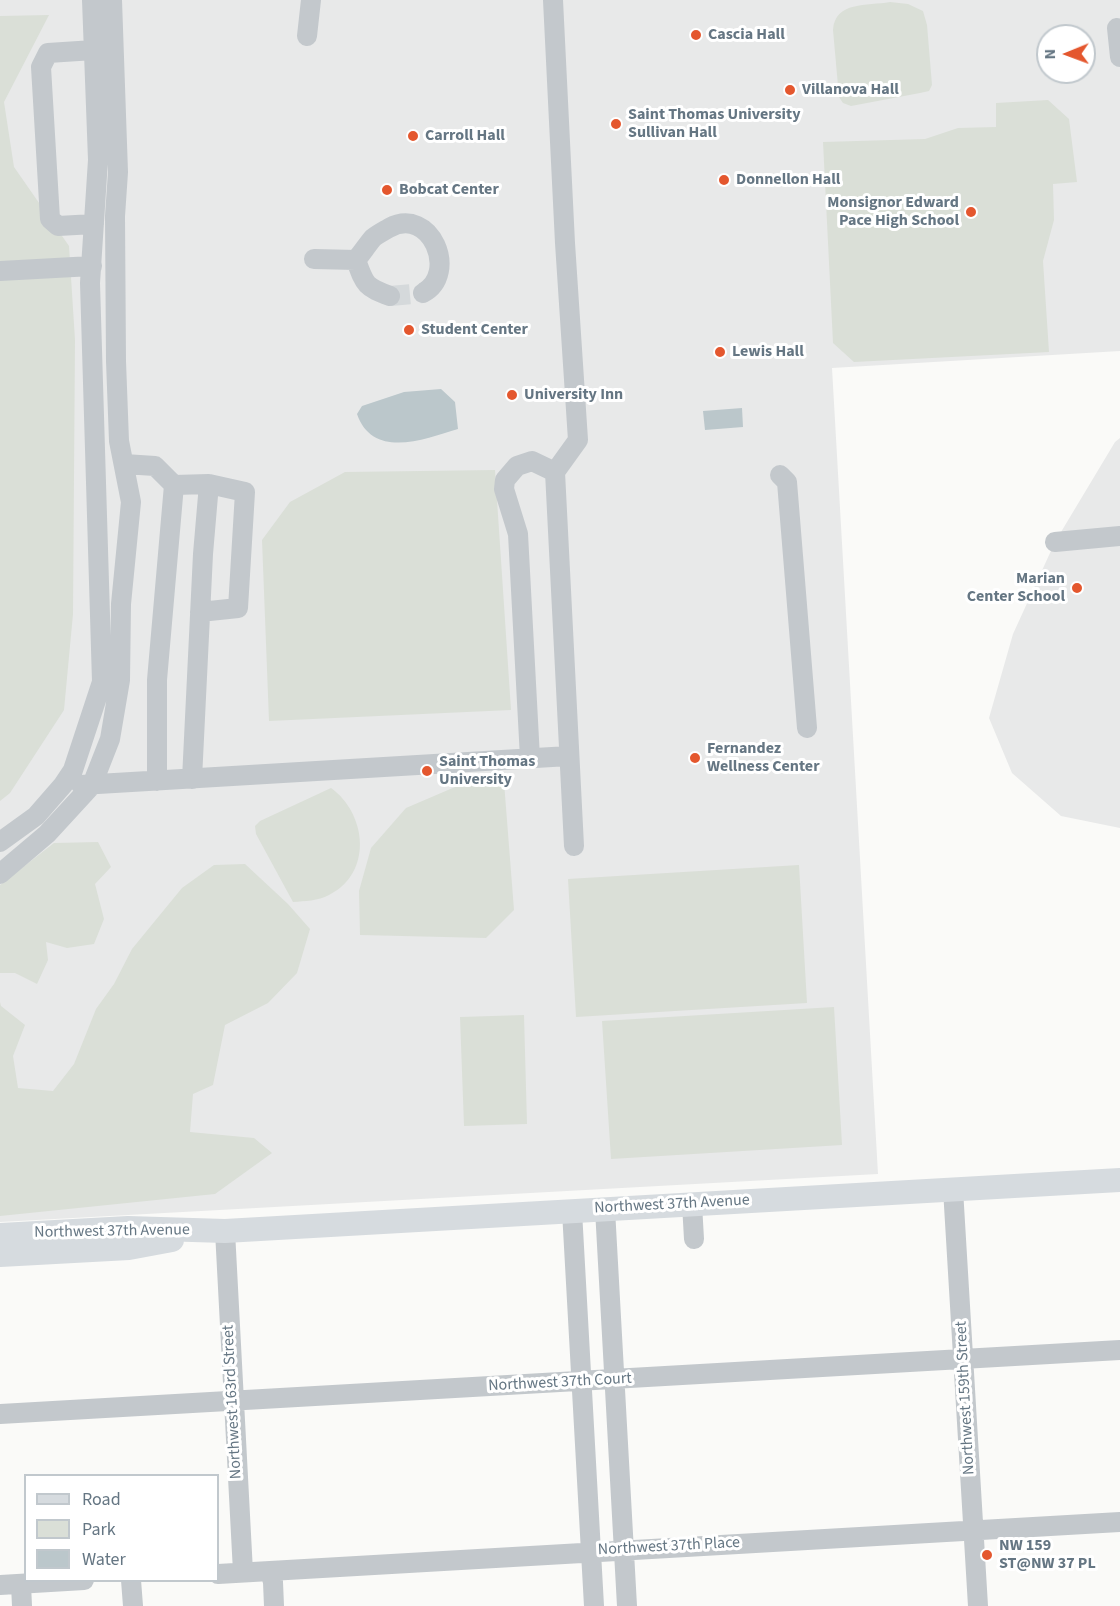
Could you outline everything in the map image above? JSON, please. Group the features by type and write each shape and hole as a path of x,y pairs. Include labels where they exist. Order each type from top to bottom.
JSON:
{"main road":[{"name":"Northwest 37th Avenue","path":"0,1235 128,1228 225,1231 1120,1180"},
{"name":"Northwest 37th Avenue","path":"0,1255 129,1248 225,1231"}],"street":[{"path":"0,842 36,816 73,770 102,682 102,618 92,355 92,266 98,160 92,0"},
{"path":"0,874 47,834 92,785 110,739 120,680 121,604 131,502 119,441 115,216 118,172 112,0"},
{"path":"307,36 311,0"},
{"path":"553,0 565,248 578,440 555,472 574,846"},
{"path":"1117,28 1120,57"},
{"path":"94,50 48,53 41,67 50,219 58,226 94,224"},
{"path":"356,260 375,237 396,224 413,223 428,232 438,248 437,278 432,288 423,292"},
{"path":"314,259 356,260"},
{"path":"356,260 365,284 390,296"},
{"path":"0,271 92,266"},
{"path":"530,759 518,534 504,489 505,480 517,466 532,461 555,472"},
{"path":"124,464 155,466 174,485 209,484 245,492 238,608 200,612"},
{"path":"780,475 787,482 807,728"},
{"path":"192,779 209,484"},
{"path":"157,781 157,680 174,485"},
{"path":"1055,542 1120,536"},
{"path":"63,785 569,756"},
{"name":"Northwest 159th Street","path":"953,1189 978,1606"},
{"path":"692,1204 694,1239"},
{"path":"605,1209 627,1606"},
{"path":"572,1211 594,1606"},
{"name":"Northwest 163rd Street","path":"225,1231 232,1401 243,1572"},
{"name":"Northwest 37th Court","path":"0,1414 1120,1350"},
{"name":"Northwest 37th Place","path":"219,1574 1120,1522"},
{"path":"270,1571 274,1606"},
{"path":"0,1585 63,1582"},
{"path":"131,1582 133,1606"},
{"path":"21,1584 22,1606"}],"shaded area":[{"name":"Saint Thomas University","path":"0,0 1120,0 1120,351 832,368 878,1174 0,1222"},
{"name":"Marian Center School","path":"1120,438 1120,828 1061,816 1012,773 989,718 1013,634 1055,542 1115,442"}],"green space":[{"path":"890,2 908,4 923,11 927,25 932,85 929,91 920,93 851,106 843,103 839,97 833,30 835,21 846,9"},
{"path":"49,15 4,102 14,167 69,246 75,340 73,614 64,710 10,793 0,801 0,16"},
{"path":"1048,100 1069,119 1077,182 1053,184 1054,220 1043,261 1049,352 854,362 833,343 823,142 925,139 958,128 996,127 996,103"},
{"path":"495,470 511,710 269,721 262,540 290,502 345,472"},
{"path":"504,782 514,910 486,938 360,935 359,891 371,848 406,808 455,787"},
{"path":"331,788 343,799 358,827 360,843 353,873 343,885 325,897 293,902 256,834 255,826 260,821"},
{"path":"98,842 111,867 95,884 104,919 94,944 67,948 46,942 48,960 37,984 15,973 0,973 0,885 54,843"},
{"path":"245,864 288,904 310,929 297,973 268,1003 225,1025 213,1085 193,1094 190,1132 254,1138 272,1153 215,1194 0,1216 0,1002 1,1006 25,1025 13,1056 18,1088 53,1091 74,1064 96,1009 114,984 132,949 182,888 214,865"},
{"path":"799,865 807,1003 576,1017 568,879"},
{"path":"834,1007 842,1145 611,1159 602,1021"},
{"path":"524,1015 527,1124 464,1126 460,1017"}],"water":[{"path":"441,389 455,402 458,429 416,441 387,442 375,437 365,428 357,414 362,406 404,392"},
{"path":"742,408 743,427 705,430 703,411"}],"tunnel":[{"path":"390,296 423,293"}],"place":[{"name":"Cascia Hall","path":"696,35"},
{"name":"Villanova Hall","path":"790,90"},
{"name":"Saint Thomas University Sullivan Hall","path":"616,124"},
{"name":"Carroll Hall","path":"413,136"},
{"name":"Donnellon Hall","path":"724,180"},
{"name":"Bobcat Center","path":"387,190"},
{"name":"Monsignor Edward Pace High School","path":"971,212"},
{"name":"Student Center","path":"409,330"},
{"name":"Lewis Hall","path":"720,352"},
{"name":"University Inn","path":"512,395"},
{"name":"Marian Center School","path":"1077,588"},
{"name":"Fernandez Wellness Center","path":"695,758"},
{"name":"Saint Thomas University","path":"427,771"},
{"name":"NW 159 ST@NW 37 PL","path":"987,1555"}]}
